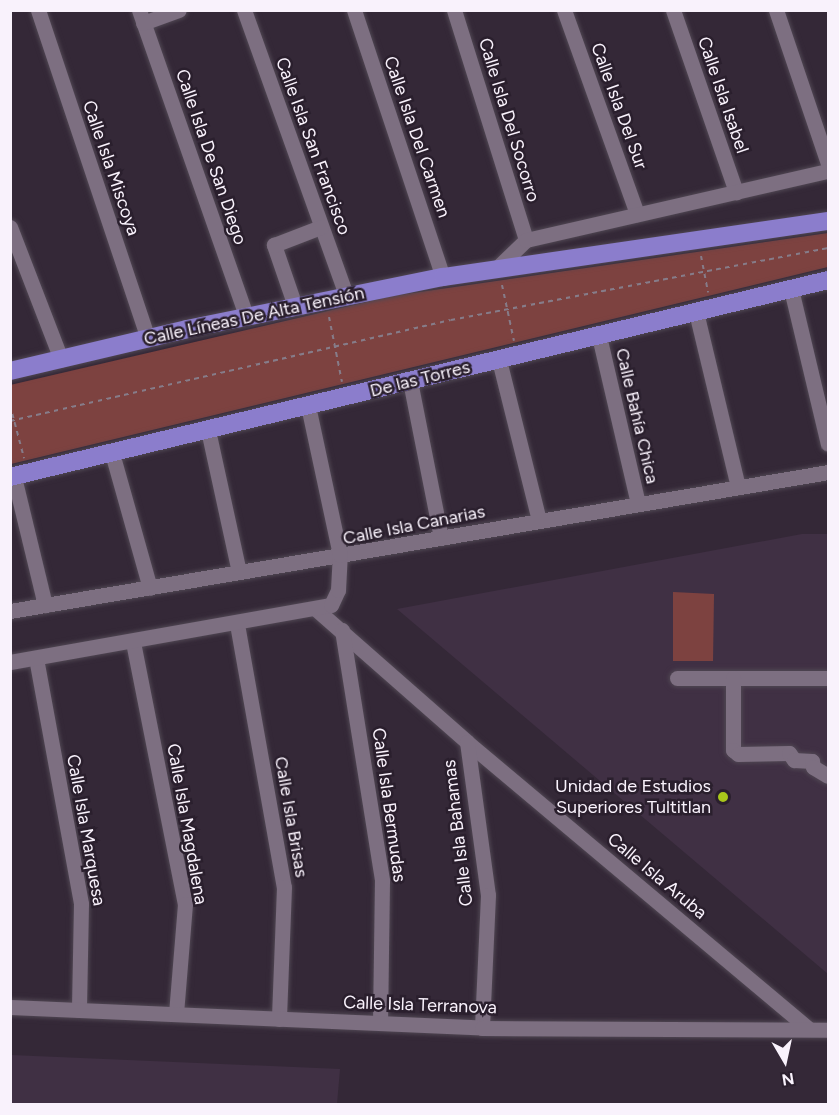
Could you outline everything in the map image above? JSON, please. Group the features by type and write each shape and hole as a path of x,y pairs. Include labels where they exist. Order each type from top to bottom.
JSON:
{"main road":[{"name":"Calle Líneas De Alta Tensión","path":"10,371 246,316 443,277 498,267 698,242 828,221"},
{"name":"De las Torres","path":"17,476 828,280"}],"street":[{"name":"Calle Isla Miscoya","path":"38,10 148,338"},
{"path":"141,16 179,10"},
{"name":"Calle Isla San Francisco","path":"244,10 345,295"},
{"name":"Calle Isla Del Carmen","path":"354,10 443,277"},
{"name":"Calle Isla Del Socorro","path":"454,10 526,240"},
{"name":"Calle Isla Del Sur","path":"564,10 638,214"},
{"name":"Calle Isla Isabel","path":"673,10 736,192"},
{"path":"776,10 828,164"},
{"name":"Calle Isla De San Diego","path":"141,16 246,316"},
{"path":"498,267 526,240 828,171"},
{"path":"10,227 61,359"},
{"path":"295,306 274,246 321,227"},
{"path":"791,289 828,444"},
{"path":"704,311 738,487"},
{"name":"Calle Bahía Chica","path":"599,336 638,504"},
{"path":"499,360 539,521"},
{"path":"410,381 441,538"},
{"path":"10,611 340,555 308,406"},
{"path":"208,430 239,572"},
{"path":"112,453 150,588"},
{"name":"Calle Isla Canarias","path":"317,610 335,600 340,555 828,472"},
{"path":"17,476 45,605"},
{"path":"10,662 317,610"},
{"name":"Calle Isla Aruba","path":"317,610 467,742 809,1029"},
{"name":"Calle Isla Brisas","path":"237,624 285,887 279,1019"},
{"name":"Calle Isla Bermudas","path":"342,630 382,881 380,1023"},
{"name":"Calle Isla Magdalena","path":"133,642 185,904 176,1014"},
{"name":"Calle Isla Marquesa","path":"36,658 81,904 79,1010"},
{"path":"677,678 705,673 802,685 828,678"},
{"path":"733,678 733,750 738,754 789,753 794,760 812,757 813,767 828,776"},
{"name":"Calle Isla Bahamas","path":"467,742 488,894 482,1028"},
{"name":"Calle Isla Terranova","path":"10,1007 482,1028 828,1030"}],"path":[{"path":"698,242 703,270 704,311"},
{"path":"12,421 507,308 828,248"},
{"path":"498,267 518,355"},
{"path":"325,299 345,397"},
{"path":"10,405 17,476"}],"shaded area":[{"path":"828,233 828,267 11,464 10,385 392,296"},
{"name":"Unidad de Estudios Superiores Tultitlan","path":"802,534 828,534 828,974 397,609"},
{"path":"673,592 714,594 713,661 673,661"},
{"path":"11,1055 340,1069 337,1104 11,1104"}],"place":[{"name":"Unidad de Estudios Superiores Tultitlan","path":"723,797"}]}
